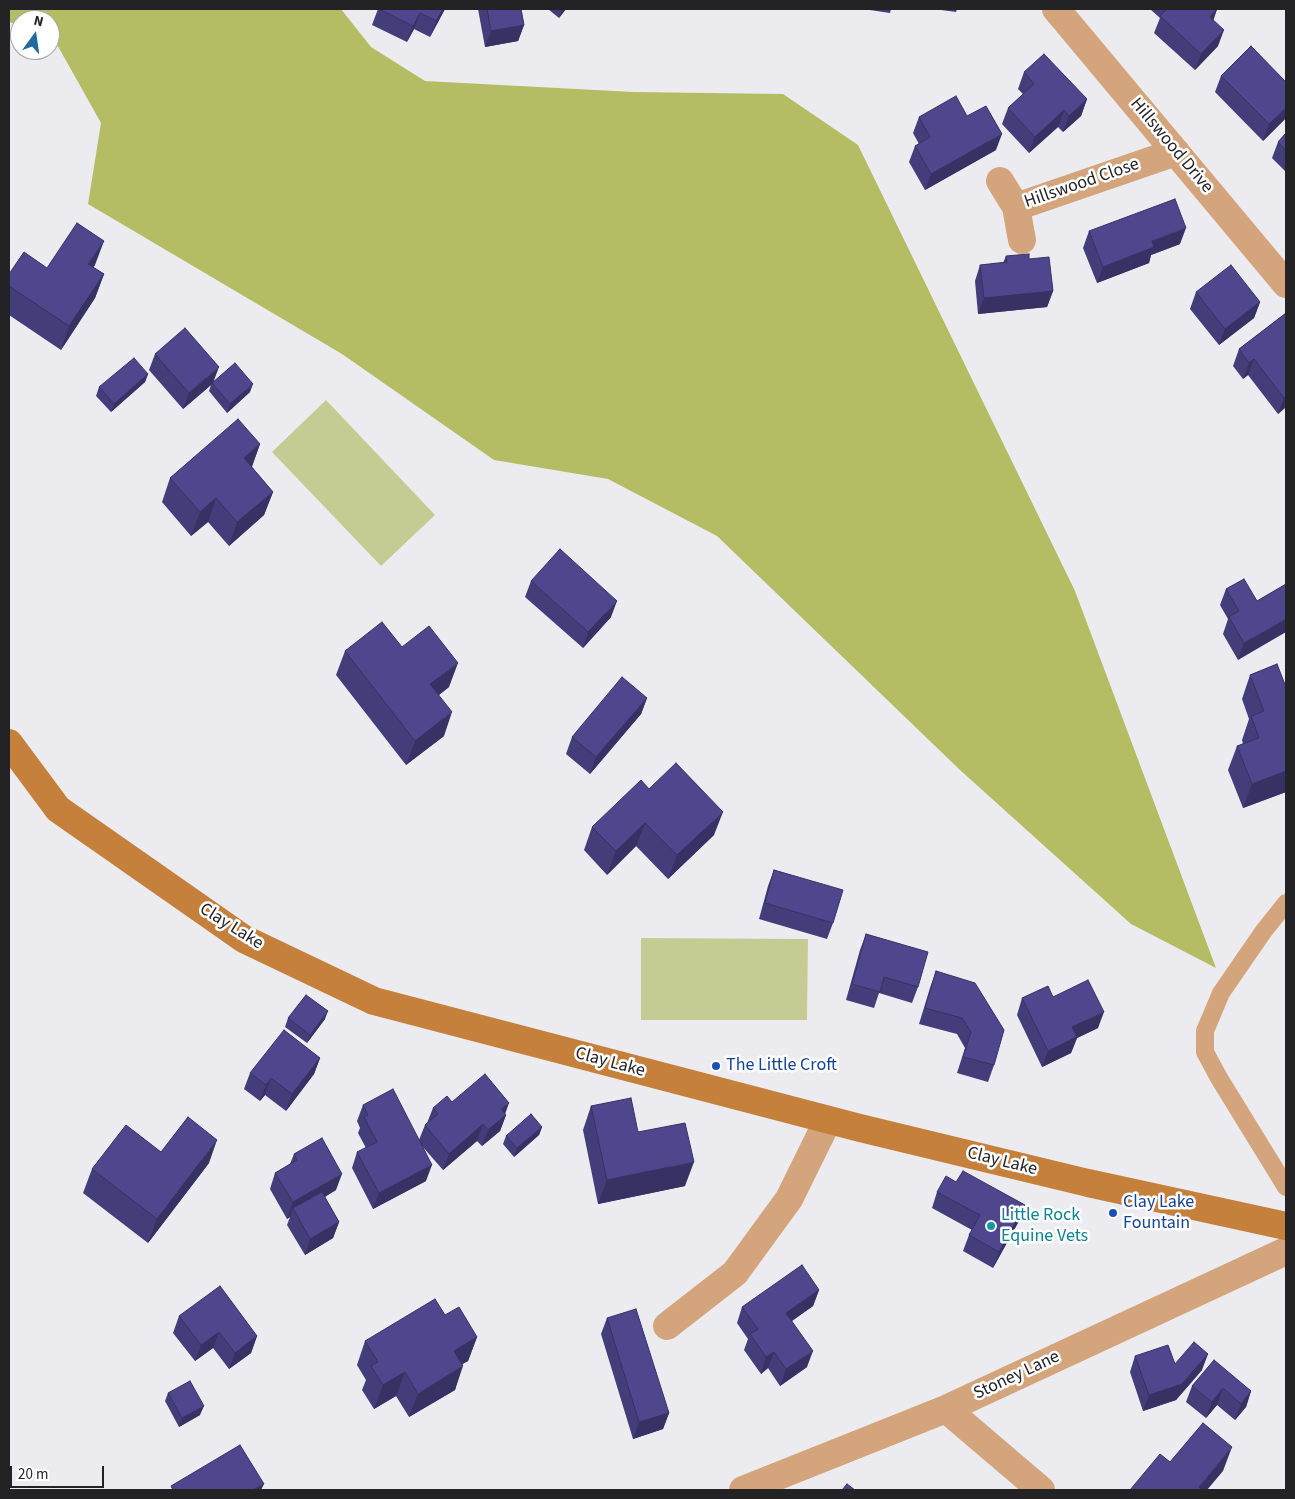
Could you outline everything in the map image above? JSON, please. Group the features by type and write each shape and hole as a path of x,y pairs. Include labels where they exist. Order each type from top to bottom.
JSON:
{"main road":[{"name":"Clay Lake","path":"9,744 58,809 244,939 374,1001 828,1120 1088,1184 1286,1226"}],"street":[{"name":"Hillswood Drive","path":"1056,9 1286,284"},
{"name":"Hillswood Close","path":"1016,207 1176,152"},
{"name":"Hillswood Close","path":"1000,181 1016,207 1022,240"},
{"path":"667,1326 735,1272 789,1199 828,1120"},
{"name":"Stoney Lane","path":"743,1490 946,1410 1286,1251"},
{"path":"946,1410 1041,1490"}],"lane":[{"path":"1286,903 1263,932 1221,993 1205,1031 1205,1052 1218,1078 1286,1187"}],"green space":[{"path":"9,9 341,9 371,47 425,81 633,92 783,94 858,145 1075,591 1216,968 1131,924 960,770 717,536 608,479 494,460 342,354 88,204 101,123 60,50 60,10 10,10 9,22"},
{"path":"326,400 435,515 381,566 272,452"},
{"path":"641,938 808,939 807,1020 641,1020"}],"building":[{"path":"379,9 443,9 436,21 420,13 413,26"},
{"path":"487,9 521,9 524,25 491,31"},
{"path":"1167,9 1217,9 1210,17 1224,30 1201,54 1160,16"},
{"path":"1251,46 1286,82 1286,108 1269,124 1221,76"},
{"path":"1044,54 1087,99 1069,116 1064,110 1035,137 1008,108 1034,84 1024,72"},
{"path":"956,96 967,116 986,106 1002,134 931,174 915,146 930,137 919,117"},
{"path":"1286,133 1286,150 1278,142"},
{"path":"1175,199 1186,228 1152,241 1154,247 1103,267 1089,231"},
{"path":"77,223 104,241 88,264 104,274 69,326 9,286 9,274 24,252 47,268"},
{"path":"1029,254 1029,259 1049,257 1053,291 984,298 980,265 1007,262 1006,256"},
{"path":"1231,265 1260,302 1225,329 1196,292"},
{"path":"1286,313 1286,396 1284,398 1254,359 1249,363 1239,349"},
{"path":"185,328 219,367 189,393 155,354"},
{"path":"134,358 148,374 114,404 99,387"},
{"path":"235,363 253,384 230,404 212,383"},
{"path":"238,419 260,444 244,458 273,492 237,522 216,498 200,512 170,478"},
{"path":"560,549 617,601 588,632 531,581"},
{"path":"1244,579 1257,601 1286,584 1286,619 1244,643 1229,617 1239,611 1226,589"},
{"path":"382,622 402,647 429,626 458,663 430,684 452,712 415,741 345,651"},
{"path":"1277,664 1286,687 1286,771 1252,784 1237,746 1259,738 1251,716 1264,711 1250,675"},
{"path":"622,677 647,698 596,757 572,737"},
{"path":"676,763 723,812 677,855 645,823 616,851 592,827 641,780 649,789"},
{"path":"774,870 843,890 833,923 765,903"},
{"path":"866,934 928,952 918,987 884,977 880,992 852,984"},
{"path":"936,971 975,983 1004,1030 994,1065 963,1057 971,1032 962,1018 925,1008"},
{"path":"1088,980 1104,1012 1072,1027 1077,1037 1048,1051 1022,998 1048,986 1053,997"},
{"path":"306,995 328,1011 310,1035 288,1018"},
{"path":"284,1030 320,1058 292,1094 271,1078 266,1085 250,1073"},
{"path":"485,1074 509,1103 501,1109 506,1115 488,1130 483,1124 449,1154 425,1125 438,1114 433,1108 447,1096 452,1102"},
{"path":"393,1089 432,1165 379,1193 357,1152 377,1142 364,1117 368,1115 363,1105"},
{"path":"631,1098 638,1132 685,1123 694,1162 607,1180 591,1106"},
{"path":"531,1114 542,1127 517,1148 506,1136"},
{"path":"188,1117 217,1140 157,1219 92,1169 126,1125 161,1152"},
{"path":"322,1138 342,1174 293,1202 275,1173 297,1160 294,1154"},
{"path":"963,1171 1025,1205 999,1252 969,1235 980,1215 937,1192 946,1176 956,1182"},
{"path":"322,1192 339,1222 310,1239 293,1208"},
{"path":"802,1265 819,1290 786,1313 813,1351 786,1369 774,1352 766,1357 750,1334 758,1329 742,1307"},
{"path":"220,1286 257,1336 235,1353 219,1332 201,1345 179,1316"},
{"path":"435,1299 445,1315 459,1307 477,1337 454,1351 463,1366 418,1394 405,1372 383,1385 371,1366 378,1362 365,1341"},
{"path":"636,1309 669,1413 639,1422 607,1318"},
{"path":"1194,1342 1208,1354 1182,1384 1149,1395 1135,1356 1168,1345 1175,1364"},
{"path":"1214,1360 1251,1391 1241,1404 1223,1388 1212,1402 1192,1386"},
{"path":"190,1381 204,1406 182,1418 168,1393"},
{"path":"1203,1423 1232,1447 1199,1487 1203,1490 1130,1490 1160,1454 1170,1462"},
{"path":"240,1445 264,1484 253,1490 173,1490 171,1486"},
{"path":"847,1484 855,1490 842,1490"}],"place":[{"name":"The Little Croft","path":"716,1066"},
{"name":"Clay Lake Fountain","path":"1113,1213"},
{"name":"Little Rock Equine Vets","path":"991,1226"}]}
